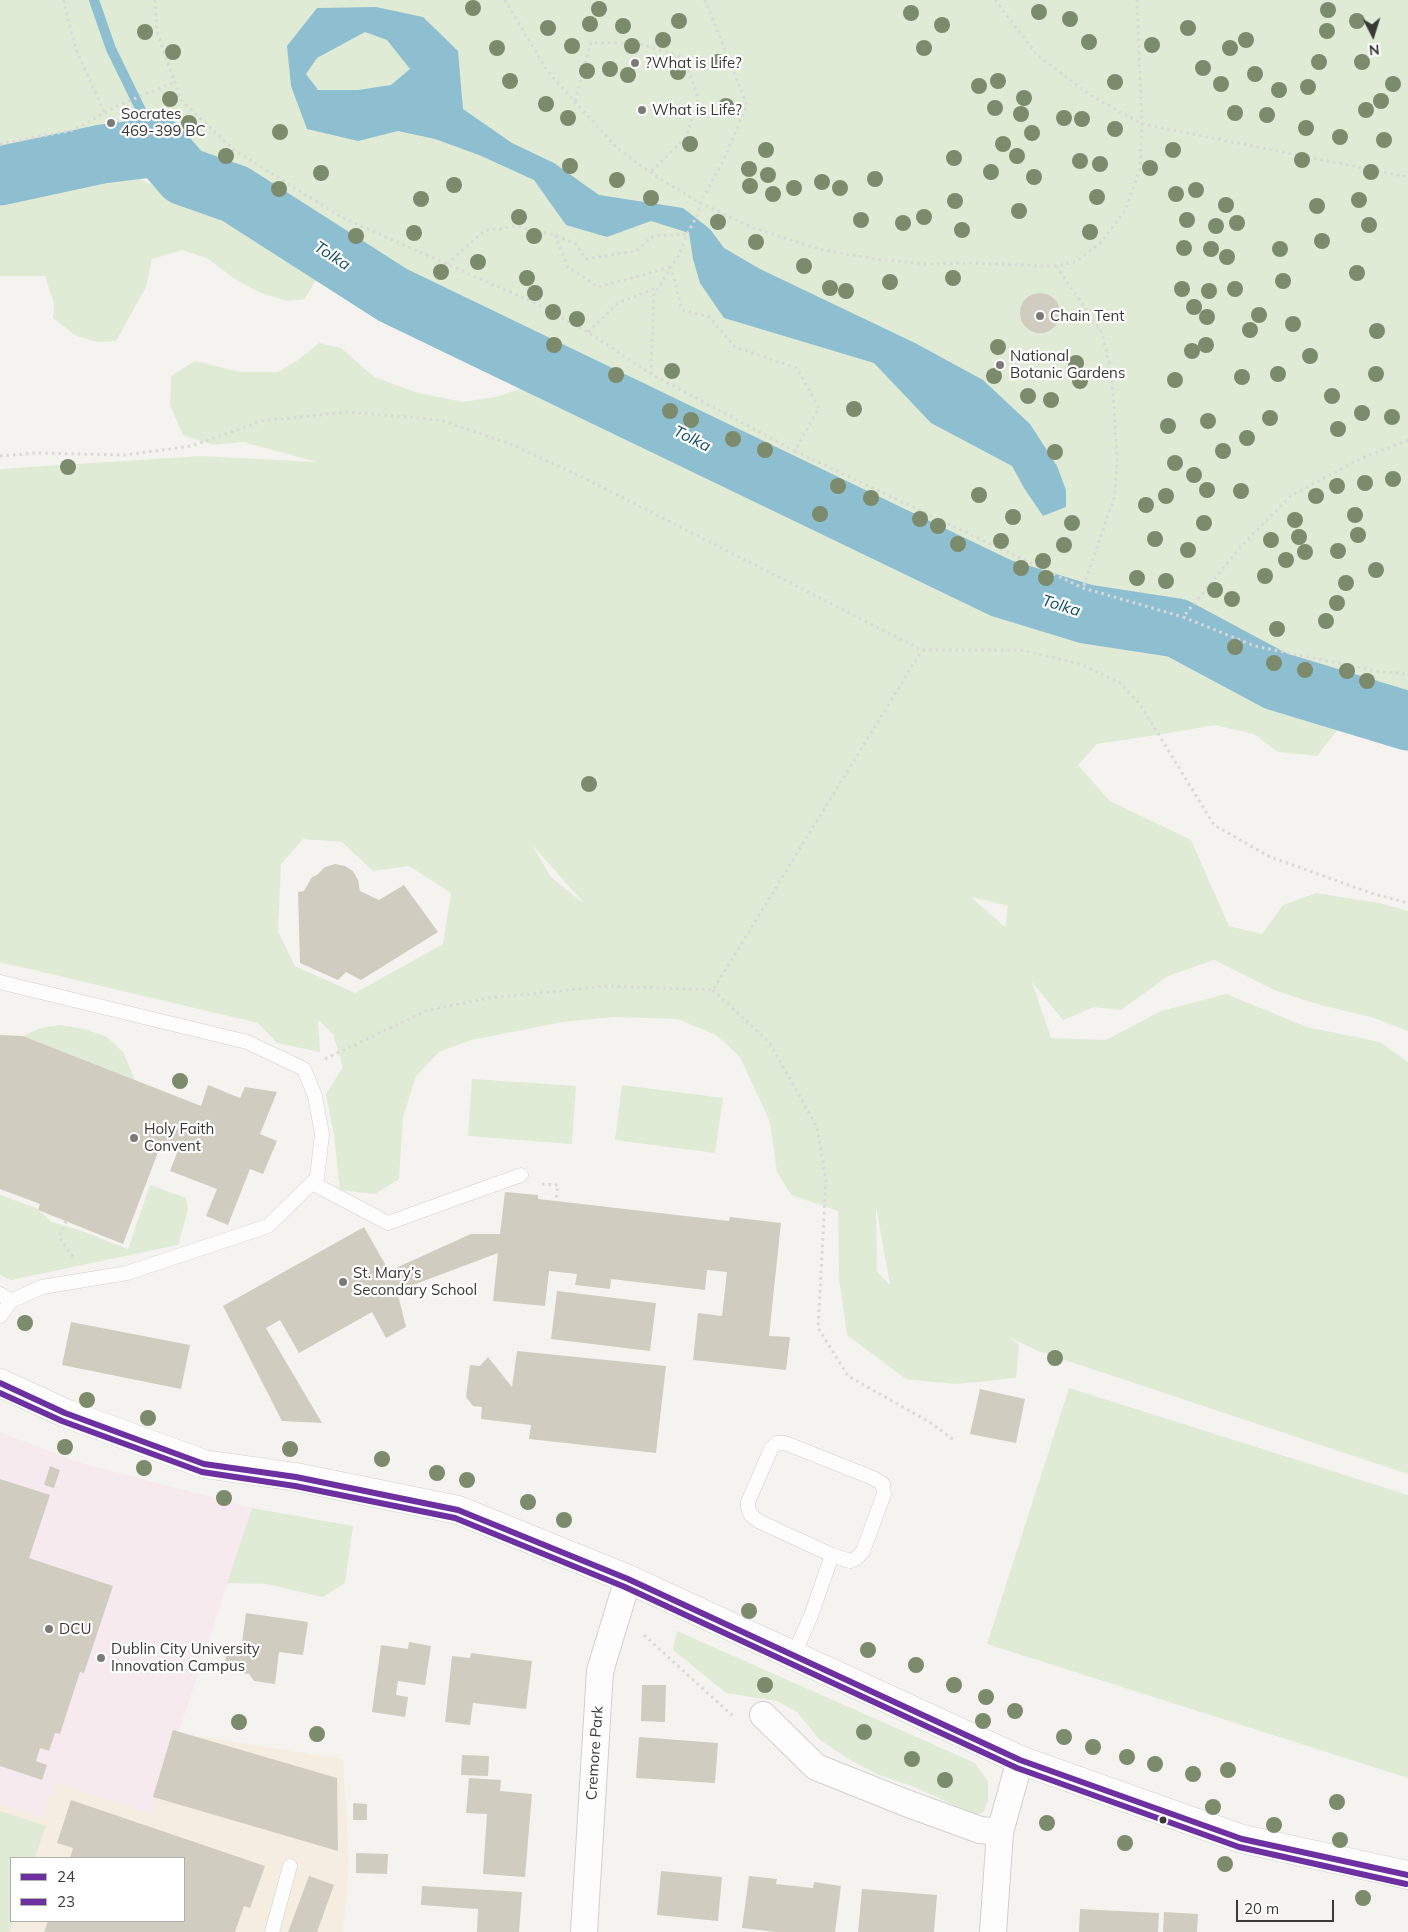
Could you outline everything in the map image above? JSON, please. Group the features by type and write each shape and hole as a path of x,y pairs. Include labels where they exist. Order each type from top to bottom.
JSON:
{"street":[{"path":"0,1383 65,1414 204,1464 296,1477 458,1510 628,1579 1020,1760 1242,1839 1408,1875"},
{"name":"Cremore Park","path":"584,1932 600,1672 628,1579"},
{"path":"763,1715 816,1767 906,1804 980,1830 1000,1832"},
{"path":"993,1932 1000,1832 1020,1760"}],"lane":[{"path":"0,982 246,1042 304,1069 315,1096 322,1134 317,1178 268,1226 127,1273 42,1287 6,1298 0,1316"},
{"path":"312,1183 388,1223 521,1175"},
{"path":"777,1443 785,1443 873,1478 883,1484 884,1494 863,1551 850,1561 832,1556 751,1516 748,1502 771,1449 777,1443"},
{"path":"794,1654 812,1613 832,1556"},
{"path":"272,1932 290,1866"}],"path":[{"path":"63,0 76,50 105,114"},
{"path":"155,0 157,32 182,100 234,150 341,217 537,304 588,332 651,374 795,450 1083,588 1183,617 1255,646 1376,670 1408,674"},
{"path":"505,0 548,72 617,148 700,203 751,227 818,249 926,264 971,263 1056,266 1076,261 1100,243 1125,211 1140,169 1142,124 1136,0"},
{"path":"651,374 654,294 678,257 687,234 698,214 700,203 723,161 747,105 704,0"},
{"path":"995,0 1037,55 1090,95 1142,124 1408,177"},
{"path":"575,102 591,42 640,44 685,58 698,99 686,137 651,172"},
{"path":"0,144 74,130 117,106 175,82"},
{"path":"446,264 484,231 516,226 555,235 576,244 586,259 636,251 654,236 687,234"},
{"path":"555,235 568,267 598,287 671,267"},
{"path":"1056,266 1102,333 1111,371 1114,405 1117,457 1115,495 1083,588"},
{"path":"671,267 682,310 709,317 735,347 797,368 819,408 795,450"},
{"path":"588,332 618,303 657,288"},
{"path":"0,456 36,453 135,454 191,446 262,421 348,412 440,420 508,443 580,476 922,650 1020,650 1080,664 1119,682 1140,704 1214,825 1270,857 1371,893 1408,903"},
{"path":"1183,617 1243,544 1292,495 1362,458 1408,440"},
{"path":"713,990 922,650"},
{"path":"304,1069 428,1010 489,998 608,986 713,990 769,1042 816,1127 826,1180 818,1328 848,1376 931,1423 955,1441"},
{"path":"538,1184 558,1185 556,1201"},
{"path":"66,1221 59,1237 89,1279"},
{"path":"644,1635 736,1719 763,1715"}],"shaded area":[{"name":"Dublin City University Innovation Campus","path":"0,1432 74,1461 252,1508 152,1814 56,1783 42,1818 0,1804"},
{"path":"178,1733 343,1759 349,1861 343,1932 0,1932 0,1804 42,1818 55,1783 152,1813"}],"green space":[{"name":"National Botanic Gardens","path":"0,0 1408,0 1408,698 1320,685 1175,602 1069,592 1010,566 916,551 842,488 779,450 406,280 172,136 0,163"},
{"path":"136,177 192,204 318,276 305,299 288,301 263,294 236,280 207,258 182,250 152,259 146,287 116,341 98,342 76,336 53,318 54,304 45,276 0,276 0,202"},
{"path":"319,343 341,348 374,377 415,392 463,402 495,397 526,387 937,580 1064,632 1208,664 1285,710 1339,728 1317,756 1278,752 1254,734 1214,725 1097,744 1078,765 1110,801 1191,840 1229,926 1262,934 1283,905 1316,893 1379,903 1408,911 1408,1031 1371,1017 1317,1004 1274,990 1214,960 1168,976 1121,1010 1094,1007 1063,1020 1032,982 1051,1038 1106,1040 1161,1011 1226,994 1307,1027 1380,1042 1408,1062 1408,1474 1038,1351 1009,1337 1019,1345 1016,1378 956,1384 906,1379 847,1335 839,1278 838,1211 791,1195 777,1172 770,1122 740,1057 716,1035 678,1019 614,1017 562,1022 471,1040 439,1052 416,1076 403,1117 399,1179 375,1194 340,1190 334,1135 326,1094 343,1067 333,1034 318,1020 320,1052 277,1043 258,1023 0,962 0,469 201,456 317,462 243,442 213,445 183,435 170,405 171,376 195,361 240,372 278,372 298,360","holes":["303,839 342,842 373,871 409,866 451,893 443,944 355,993 295,966 278,931 281,864","532,845 583,903 551,877","971,897 1008,906 1005,927","876,1207 890,1285 877,1272"]},
{"path":"60,1025 85,1029 107,1037 123,1052 135,1080 23,1036 40,1028"},
{"path":"472,1079 576,1086 572,1144 468,1136"},
{"path":"622,1085 723,1098 715,1153 615,1140"},
{"path":"150,1185 186,1198 188,1210 178,1245 11,1280 0,1275 0,1195 36,1208 52,1222 79,1230 128,1249"},
{"path":"1069,1388 1408,1495 1408,1778 987,1644"},
{"path":"252,1508 353,1526 345,1583 323,1597 266,1584 227,1583"},
{"path":"677,1631 975,1763 988,1781 988,1801 983,1813 972,1815 939,1798 912,1786 879,1775 850,1760 820,1740 797,1712 777,1701 726,1693 673,1650"},
{"path":"0,1811 46,1826 35,1857 10,1857 10,1922 14,1922 10,1932 0,1932"}],"water":[{"path":"376,7 423,17 458,51 463,109 512,143 554,163 599,195 683,208 710,229 724,248 760,269 915,343 983,380 1030,424 1057,466 1066,490 1066,507 1043,516 1012,466 931,423 874,363 724,318 700,283 693,259 689,233 651,221 607,237 566,225 534,180 479,155 435,139 398,131 358,141 307,129 291,86 287,46 317,8","holes":["365,32 387,40 410,69 391,85 358,90 318,90 306,74 317,58"]}],"building":[{"name":"Chain Tent","path":"1040,293 1054,299 1060,313 1054,327 1040,333 1026,327 1020,313 1026,299"},
{"path":"335,864 345,866 353,871 358,880 360,891 379,900 404,885 438,932 361,980 346,972 338,980 300,963 298,892 304,891 312,877 325,867"},
{"name":"Holy Faith Convent","path":"0,1035 23,1036 201,1106 208,1085 240,1098 245,1087 277,1092 260,1134 277,1141 263,1174 250,1169 228,1225 206,1216 217,1189 170,1171 177,1153 160,1147 123,1244 38,1210 40,1204 0,1189"},
{"name":"St. Mary’s Secondary School","path":"505,1192 538,1195 538,1199 729,1221 730,1217 781,1223 769,1336 790,1337 786,1370 693,1360 698,1313 722,1316 727,1272 707,1270 705,1290 611,1279 610,1289 575,1285 577,1274 549,1271 545,1306 493,1301 498,1253 397,1291 406,1327 386,1338 372,1312 299,1353 280,1320 266,1328 322,1423 282,1421 223,1306 364,1227 389,1271 471,1234 500,1234"},
{"path":"557,1291 656,1303 650,1351 551,1339"},
{"path":"71,1322 190,1345 181,1389 62,1365"},
{"path":"517,1351 666,1366 656,1453 529,1439 531,1425 481,1419 482,1407 473,1406 466,1397 470,1365 480,1366 488,1357 512,1387"},
{"path":"980,1389 1025,1399 1016,1443 970,1434"},
{"path":"50,1466 60,1470 54,1488 44,1485"},
{"name":"DCU","path":"0,1479 50,1495 29,1558 113,1586 84,1673 80,1672 60,1734 55,1733 49,1751 40,1748 36,1761 47,1765 42,1780 0,1766"},
{"path":"246,1613 308,1622 303,1655 279,1652 275,1684 254,1681 249,1674 224,1670 227,1647 241,1649"},
{"path":"409,1642 431,1646 425,1685 398,1681 396,1695 408,1697 405,1717 372,1712 381,1645 408,1649"},
{"path":"471,1653 532,1661 526,1709 473,1703 470,1725 445,1722 452,1656 470,1658"},
{"path":"642,1685 666,1685 665,1722 641,1721"},
{"path":"173,1730 337,1778 338,1851 153,1797"},
{"path":"639,1737 718,1743 715,1783 636,1778"},
{"path":"462,1755 489,1756 488,1776 461,1775"},
{"path":"469,1778 501,1780 500,1791 532,1794 525,1877 483,1874 487,1814 466,1813"},
{"path":"71,1800 265,1866 250,1908 244,1906 235,1932 44,1932 48,1922 185,1922 185,1857 70,1857 73,1848 57,1843"},
{"path":"353,1803 367,1804 367,1820 353,1820"},
{"path":"356,1853 388,1854 387,1874 356,1873"},
{"path":"661,1871 722,1877 718,1921 657,1915"},
{"path":"309,1876 334,1885 317,1932 288,1932"},
{"path":"749,1876 777,1879 776,1884 813,1888 814,1882 841,1886 835,1932 776,1932 742,1928"},
{"path":"422,1886 522,1892 519,1932 477,1932 478,1909 421,1905"},
{"path":"862,1889 937,1895 934,1932 858,1932"},
{"path":"1080,1909 1159,1913 1158,1932 1079,1932"},
{"path":"1164,1912 1198,1914 1197,1932 1163,1932"}],"waterway":[{"path":"94,0 111,49 159,147"},
{"name":"Tolka","path":"0,176 102,154 159,147 184,176 235,194 393,295 1001,588 1086,614 1177,628 1276,681 1408,721"}],"transit line":[{"name":"24","path":"0,1383 65,1413 204,1464 296,1477 458,1510 628,1579 1020,1760 1242,1839 1408,1875"},
{"name":"23","path":"0,1393 62,1421 202,1472 295,1486 455,1518 625,1587 1017,1768 1239,1847 1406,1884"}],"place":[{"name":"?What is Life?","path":"635,63"},
{"name":"What is Life?","path":"642,110"},
{"name":"Socrates 469-399 BC","path":"111,123"},
{"name":"Chain Tent","path":"1040,316"},
{"name":"National Botanic Gardens","path":"1000,365"},
{"name":"Holy Faith Convent","path":"134,1138"},
{"name":"St. Mary’s Secondary School","path":"343,1282"},
{"name":"DCU","path":"49,1629"},
{"name":"Dublin City University Innovation Campus","path":"101,1658"}]}
